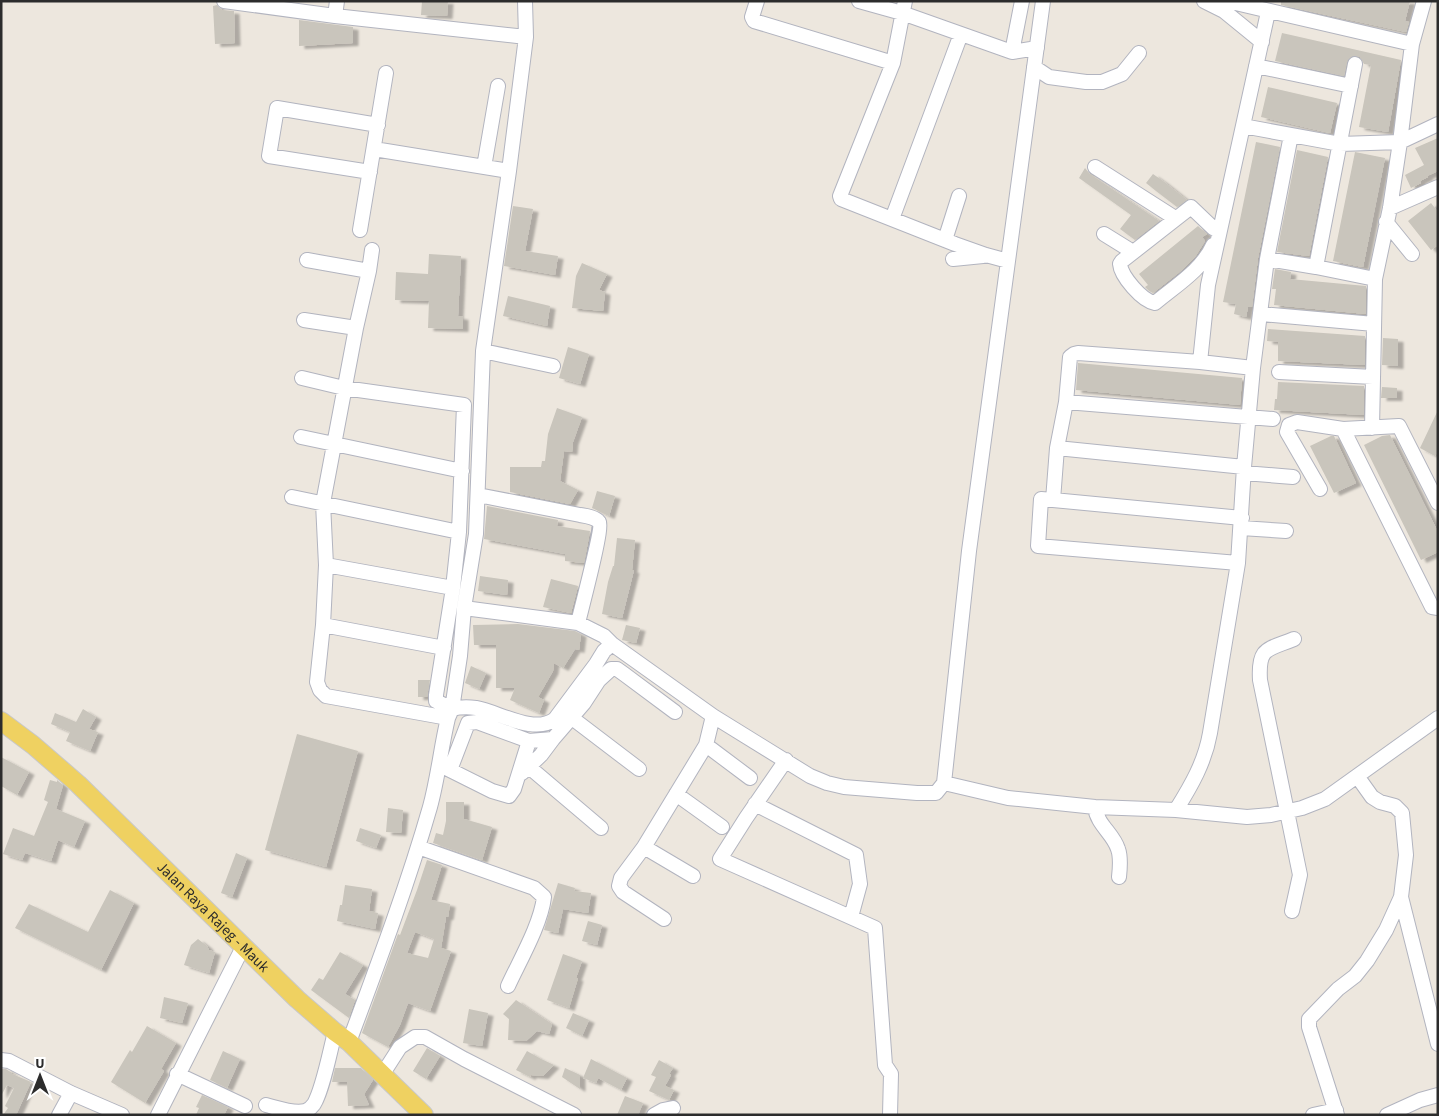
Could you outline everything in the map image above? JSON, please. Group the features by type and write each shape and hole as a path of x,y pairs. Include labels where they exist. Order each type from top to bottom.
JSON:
{"main road":[{"name":"Jalan Raya Rajeg - Mauk","path":"1,721 33,745 78,784 297,999 342,1037 424,1115"}],"street":[{"path":"224,1 335,16 526,37"},
{"path":"335,16 337,1"},
{"path":"444,767 450,714 460,656 464,608 476,534 483,351 526,37 525,1"},
{"path":"757,1 752,17 754,20 893,63"},
{"path":"859,1 903,7 961,34 1012,52 1037,48"},
{"path":"1012,52 1022,1"},
{"path":"940,788 969,551 1043,1"},
{"path":"1227,1 1412,44"},
{"path":"1372,428 1375,279 1390,208 1412,44 1424,1"},
{"path":"1208,2 1262,42"},
{"path":"903,7 893,63 840,196 843,200 945,240 1008,261"},
{"path":"1216,229 1191,207 1133,252 1120,264 1120,271 1135,289 1150,302 1155,303 1187,278 1209,254 1214,243 1243,126 1268,12"},
{"path":"892,219 961,34"},
{"path":"1034,67 1049,77 1086,82 1102,82 1122,74 1140,53"},
{"path":"1316,267 1355,64"},
{"path":"1256,66 1351,86"},
{"path":"360,230 386,73"},
{"path":"484,167 498,86"},
{"path":"370,172 269,156 277,108 378,125"},
{"path":"1243,126 1340,144 1400,142 1438,124"},
{"path":"1176,810 1196,777 1208,742 1238,563 1253,368 1267,259 1291,135"},
{"path":"374,149 509,171"},
{"path":"1095,167 1175,218"},
{"path":"1390,208 1436,190"},
{"path":"945,240 959,196"},
{"path":"1386,222 1412,254"},
{"path":"1200,362 1216,229"},
{"path":"1104,234 1133,252"},
{"path":"372,250 322,502 326,565 323,625 317,682 322,693 331,697 450,714 461,707 477,708 536,726 548,724 560,712 604,651 612,644"},
{"path":"953,259 986,255"},
{"path":"1267,259 1375,279"},
{"path":"307,260 369,271"},
{"path":"1261,314 1374,324"},
{"path":"304,320 356,328"},
{"path":"483,351 553,366"},
{"path":"1053,500 1057,448 1066,402 1070,357 1074,354 1200,362 1253,368"},
{"path":"1279,372 1373,377"},
{"path":"302,378 344,388 464,405 459,532 454,588 437,682 436,701 450,714"},
{"path":"1066,402 1273,419"},
{"path":"1320,489 1288,432 1289,425 1296,422 1343,429 1400,426 1438,503"},
{"path":"1343,429 1432,607 1438,608"},
{"path":"301,438 462,471"},
{"path":"1057,448 1292,477"},
{"path":"478,495 586,516 598,522 600,525 597,544 578,623"},
{"path":"292,497 459,532"},
{"path":"1238,563 1038,546 1041,499 1241,523 1286,531"},
{"path":"326,565 454,588"},
{"path":"464,608 578,623 604,636 612,644 713,716 810,776 827,783 866,790 917,793 940,788 1008,798 1094,807 1176,810 1247,817 1288,812 1319,802 1438,718"},
{"path":"323,625 444,648"},
{"path":"1292,911 1300,875 1259,667 1260,657 1266,651 1294,639"},
{"path":"518,777 572,718 599,680 611,669 617,669 675,712"},
{"path":"664,919 623,892 619,886 621,878 644,848 706,745 713,716"},
{"path":"572,718 639,769"},
{"path":"266,1105 299,1112 307,1111 315,1102 322,1080 394,922 430,805 444,767 468,723 477,722 529,741 553,739"},
{"path":"444,767 492,791 507,796 512,793 529,741"},
{"path":"706,745 750,778"},
{"path":"786,760 720,859 875,928 885,1065 891,1074 890,1115"},
{"path":"529,767 601,828"},
{"path":"1313,1115 1337,1112 1309,1027 1309,1019 1338,989 1355,976 1367,961 1386,930 1401,897 1406,855 1402,813 1395,806 1380,802 1372,797 1357,776"},
{"path":"676,794 722,827"},
{"path":"755,804 856,855 860,884 851,917"},
{"path":"1094,807 1098,819 1118,847 1119,877"},
{"path":"418,848 534,888 544,897 536,925 508,986"},
{"path":"644,848 693,876"},
{"path":"1401,897 1438,1044"},
{"path":"158,1115 177,1074 244,945"},
{"path":"382,1075 400,1047 415,1037 425,1037 574,1115"},
{"path":"1,1060 9,1061 71,1093 122,1115"},
{"path":"177,1074 245,1106"},
{"path":"59,1115 71,1093"},
{"path":"1387,1115 1420,1100 1438,1095"},
{"path":"654,1115 663,1110 673,1108"}],"building":[{"path":"422,1 448,1 447,16 421,15"},
{"path":"1281,1 1410,1 1405,21 1409,22 1406,32 1281,5"},
{"path":"217,5 222,10 234,11 235,43 215,44 213,6"},
{"path":"299,20 353,27 353,43 299,46"},
{"path":"1282,33 1401,60 1388,132 1359,127 1371,65 1364,64 1360,57 1352,56 1347,62 1344,76 1275,61"},
{"path":"1268,87 1337,103 1330,133 1261,117"},
{"path":"1438,138 1438,171 1427,176 1420,181 1421,183 1411,188 1405,175 1424,165 1415,148"},
{"path":"1256,142 1280,147 1258,258 1252,307 1248,307 1246,317 1234,314 1236,304 1223,302"},
{"path":"1297,150 1328,157 1309,256 1277,252"},
{"path":"1355,152 1385,158 1363,267 1333,261"},
{"path":"1085,168 1090,174 1159,221 1135,240 1120,229 1131,215 1079,178"},
{"path":"1153,174 1187,200 1177,207 1156,191 1146,183"},
{"path":"1431,203 1438,212 1438,245 1431,250 1408,221"},
{"path":"513,206 533,209 525,251 558,256 555,275 504,266"},
{"path":"1198,226 1207,234 1202,237 1205,241 1195,257 1153,293 1149,291 1145,287 1148,285 1139,274"},
{"path":"429,254 461,256 458,316 463,317 463,329 428,328 429,301 395,300 396,272 428,274"},
{"path":"582,263 607,274 599,290 605,292 603,311 572,308 576,276"},
{"path":"1275,269 1291,272 1290,279 1366,286 1366,314 1274,305 1276,289 1272,289"},
{"path":"508,296 550,306 547,326 503,316"},
{"path":"1268,329 1365,336 1365,365 1278,361 1278,342 1267,341"},
{"path":"1383,338 1398,339 1398,366 1382,365"},
{"path":"568,347 589,354 580,384 559,378"},
{"path":"1078,363 1242,378 1240,405 1076,390"},
{"path":"1278,382 1364,386 1364,415 1274,410"},
{"path":"1382,387 1397,388 1397,398 1381,398"},
{"path":"557,408 582,417 573,442 572,452 564,451 560,481 578,490 570,504 510,492 510,467 541,467 542,461 545,461 548,434"},
{"path":"1438,410 1438,451 1435,456 1420,448"},
{"path":"1390,435 1438,532 1438,552 1421,560 1364,445 1382,436"},
{"path":"1334,436 1356,483 1334,493 1310,446"},
{"path":"597,491 615,496 609,516 592,508"},
{"path":"487,506 558,520 557,526 590,531 584,563 565,561 565,554 484,539"},
{"path":"617,538 635,540 632,570 634,570 622,618 602,614 608,582 614,566"},
{"path":"480,576 508,580 507,595 478,591"},
{"path":"551,579 578,586 571,613 543,607"},
{"path":"518,624 575,631 581,634 579,650 575,649 563,668 554,663 553,671 538,697 544,700 539,713 510,700 515,688 496,688 496,645 474,645 473,625"},
{"path":"626,625 640,628 636,643 622,640"},
{"path":"471,666 486,673 479,689 465,683"},
{"path":"418,680 430,680 427,697 418,697"},
{"path":"83,709 96,717 89,729 98,732 90,751 66,741 70,732 51,724 55,713 76,722"},
{"path":"297,734 358,751 326,867 265,850"},
{"path":"1,757 29,772 17,795 1,786"},
{"path":"50,780 57,782 57,780 63,785 56,809 85,821 74,847 58,840 51,861 25,853 22,860 3,854 13,828 34,836 48,802 44,800"},
{"path":"446,802 464,802 464,819 492,827 482,860 433,843 436,833 443,835 446,821"},
{"path":"388,808 403,810 401,833 386,832"},
{"path":"360,828 381,835 376,848 356,841"},
{"path":"236,853 247,858 232,897 221,893"},
{"path":"427,860 442,865 431,900 450,904 441,948 451,951 430,1011 408,1003 400,1025 388,1047 362,1033 398,934 400,935","holes":["415,932 434,939 428,958 407,953"]},
{"path":"558,883 575,888 574,891 591,893 588,913 563,909 558,933 544,930"},
{"path":"345,885 372,889 369,911 378,913 375,929 337,921"},
{"path":"110,890 134,903 101,970 15,928 29,904 88,932"},
{"path":"588,921 602,925 597,945 582,941"},
{"path":"198,939 209,950 215,952 209,973 184,965 191,945"},
{"path":"340,952 363,965 345,994 355,1000 349,1018 311,990 319,978 323,980"},
{"path":"563,954 582,961 569,1008 547,1000"},
{"path":"164,997 188,1003 182,1023 160,1018"},
{"path":"516,1000 552,1024 549,1034 537,1031 526,1041 508,1040 509,1019 503,1014"},
{"path":"469,1009 488,1013 482,1046 463,1043"},
{"path":"573,1013 589,1020 582,1036 566,1028"},
{"path":"147,1026 176,1043 161,1069 164,1071 145,1103 111,1082"},
{"path":"427,1048 440,1056 426,1079 413,1071"},
{"path":"223,1051 240,1059 227,1088 210,1080"},
{"path":"527,1051 554,1065 543,1076 531,1075 530,1077 516,1070"},
{"path":"591,1059 627,1078 621,1090 598,1078 596,1083 583,1078"},
{"path":"659,1060 673,1068 665,1086 674,1090 669,1100 649,1091 656,1077 651,1075"},
{"path":"335,1068 361,1068 373,1080 364,1094 369,1105 348,1106 347,1082 332,1082"},
{"path":"565,1068 580,1075 580,1089 562,1077"},
{"path":"1,1069 6,1069 12,1074 31,1082 16,1115 3,1115 8,1108 5,1106 14,1088 7,1085 1,1096"},
{"path":"202,1095 228,1107 224,1115 196,1115 199,1108 196,1107"},
{"path":"625,1096 643,1103 638,1115 617,1115"}]}
